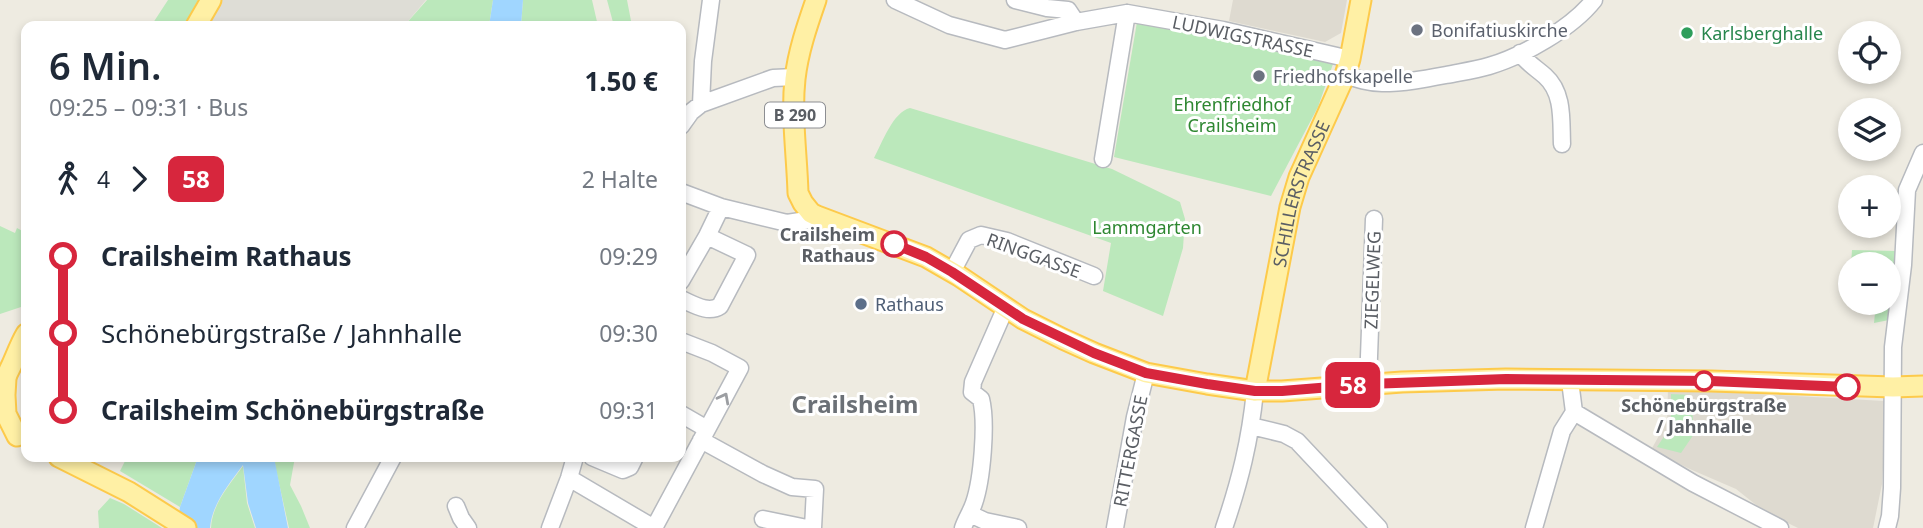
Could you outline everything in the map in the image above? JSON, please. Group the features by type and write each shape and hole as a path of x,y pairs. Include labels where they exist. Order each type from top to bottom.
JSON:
{"main road":[{"path":"200,21 211,0"},
{"name":"B 290","path":"816,0 805,33 795,77 794,96 798,193 803,203 818,216"},
{"name":"SCHILLERSTRASSE","path":"1255,391 1290,207 1299,177 1347,67 1361,0"},
{"path":"818,216 926,257 988,295 1005,309 1073,344 1146,373 1255,391 1506,379 1923,386"},
{"path":"14,435 6,414 2,377 21,342"},
{"path":"69,462 129,492 186,528"}],"street":[{"path":"701,104 703,61 711,0"},
{"path":"1014,0 1068,10 1076,22"},
{"name":"LUDWIGSTRASSE","path":"898,1 949,25 1005,40 1076,22 1127,13 1223,30 1347,67 1379,83 1417,80 1489,66 1554,35 1583,13 1594,0"},
{"path":"1103,159 1127,13"},
{"path":"1520,53 1527,63 1546,77 1556,91 1560,104 1562,144"},
{"path":"686,118 701,104 773,78 795,77"},
{"path":"1887,528 1892,488 1894,337 1903,265 1907,190 1923,153"},
{"path":"686,194 787,223 818,216"},
{"path":"686,271 721,206"},
{"name":"ZIEGELWEG","path":"1368,384 1374,219"},
{"name":"RINGGASSE","path":"952,272 969,240 981,235 1007,241 1094,276"},
{"path":"686,301 708,310 720,306 747,255 706,236"},
{"path":"1005,309 973,382 972,392 981,399 984,416 979,484 966,521 985,521 1018,528"},
{"path":"569,478 654,528 740,368 686,343"},
{"name":"RITTERGASSE","path":"1115,528 1135,417 1146,373"},
{"path":"1534,528 1562,431 1574,412 1570,381"},
{"path":"1224,528 1240,479 1255,391"},
{"path":"1574,412 1693,483 1780,528"},
{"path":"686,419 704,435 773,478 792,487 815,489 813,528"},
{"path":"1251,426 1284,434 1297,442 1379,528"},
{"path":"355,528 390,462"},
{"path":"550,528 574,462"},
{"path":"604,462 623,470 630,467 632,462"},
{"path":"456,506 468,528"},
{"path":"763,519 807,528"}],"shaded area":[{"path":"220,0 426,0 408,21 207,21"},
{"path":"1233,0 1347,0 1341,33 1325,42 1229,21"},
{"path":"1668,389 1884,401 1882,484 1873,528 1798,528 1765,512 1736,489 1651,450 1667,421"}],"green space":[{"path":"168,0 198,0 187,21 154,21"},
{"path":"427,0 493,0 490,21 408,21"},
{"path":"523,0 592,0 597,21 521,21"},
{"path":"607,0 627,0 631,21 613,21"},
{"name":"Ehrenfriedhof Crailsheim","path":"1137,22 1333,64 1318,107 1271,196 1114,157"},
{"name":"Lammgarten","path":"910,108 1112,169 1180,202 1185,219 1183,248 1163,316 1103,291 1111,243 874,158 898,115"},
{"path":"0,226 15,233 17,228 21,230 21,307 0,314"},
{"path":"1852,250 1897,251 1897,252"},
{"path":"1875,315 1890,315 1889,320 1874,323"},
{"path":"1671,394 1691,395 1694,434 1681,453 1657,447 1671,426"},
{"path":"124,462 196,462 180,507 120,471"},
{"path":"275,462 294,462 290,485 310,528 289,528"},
{"path":"243,466 247,503 255,528 211,528 218,503"},
{"path":"110,498 162,528 99,528 98,511"}],"water":[{"path":"493,0 523,0 521,21 490,21"},
{"path":"196,462 275,462 288,528 256,528 248,503 243,465 218,503 210,528 177,528 180,507"}],"bus line":[{"name":"58","path":"894,244 926,257 952,272 1023,319 1094,353 1146,373 1207,384 1255,391 1506,379 1711,381 1847,387"}],"place":[{"name":"Bonifatiuskirche","path":"1417,30"},
{"name":"Karlsberghalle","path":"1687,33"},
{"name":"Friedhofskapelle","path":"1259,76"},
{"name":"Crailsheim Rathaus","path":"894,244"},
{"name":"Rathaus","path":"861,304"},
{"name":"Schönebürgstraße / Jahnhalle","path":"1704,381"}],"district":[{"name":"Crailsheim","path":"855,403"}]}
